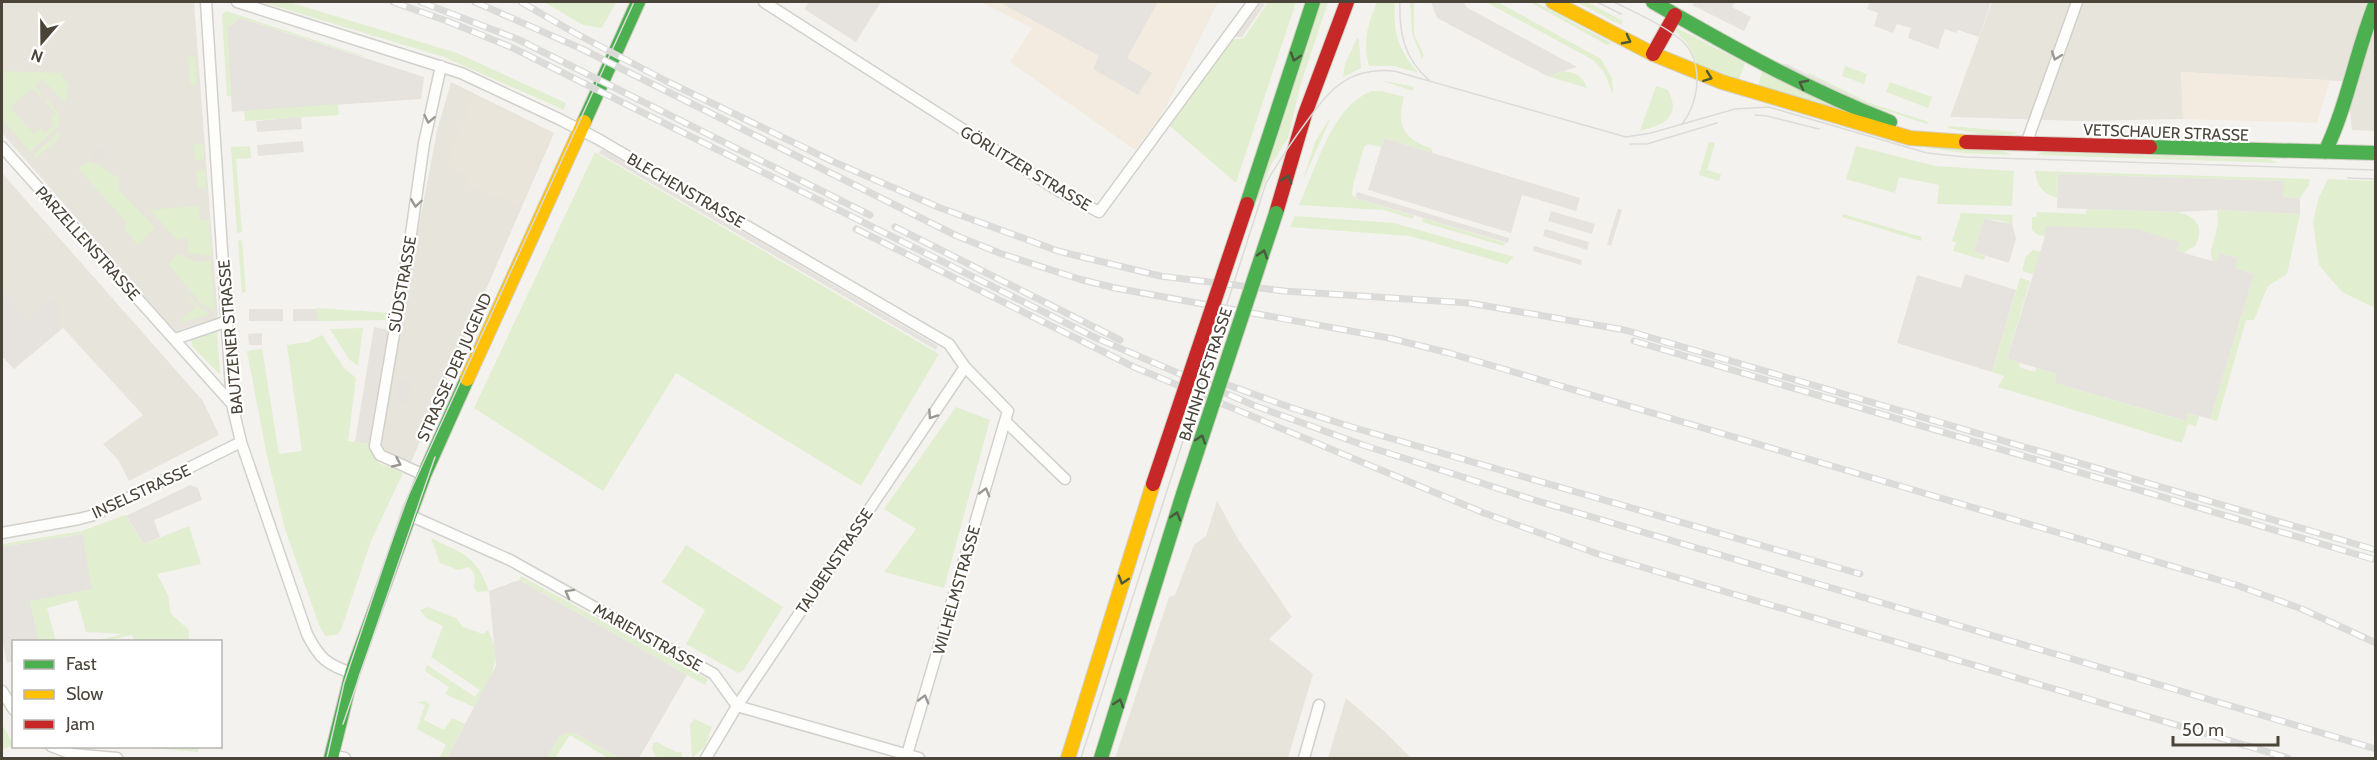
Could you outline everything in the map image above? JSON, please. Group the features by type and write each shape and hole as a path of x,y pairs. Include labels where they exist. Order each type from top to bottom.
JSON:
{"main road":[{"name":"STRASSE DER JUGEND","path":"336,757 352,673 423,475 638,2"},
{"name":"BAHNHOFSTRASSE","path":"1068,759 1153,484 1313,2"},
{"name":"BAHNHOFSTRASSE","path":"1101,759 1183,494 1276,213 1305,114 1347,2"},
{"name":"VETSCHAUER STRASSE","path":"1553,2 1653,54 1722,82 1910,138 1956,142 2376,153"},
{"name":"VETSCHAUER STRASSE","path":"1653,2 1834,100 1869,116 1956,142"},
{"path":"2325,152 2337,127 2358,48 2376,2"},
{"path":"1653,54 1675,15"}],"street":[{"name":"BAUTZENER STRASSE","path":"206,2 232,404 241,442 316,652 323,660 352,673"},
{"name":"BLECHENSTRASSE","path":"237,2 461,73 579,129 949,344 965,367 1008,411 1005,421 1065,479"},
{"name":"GÖRLITZER STRASSE","path":"764,2 1059,191 1099,212 1253,2"},
{"path":"2026,144 2077,2"},
{"name":"SÜDSTRASSE","path":"423,475 380,454 375,446 424,143 441,66"},
{"name":"PARZELLENSTRASSE","path":"2,147 232,404"},
{"path":"175,339 228,321"},
{"name":"TAUBENSTRASSE","path":"706,759 736,706 965,367"},
{"name":"WILHELMSTRASSE","path":"907,757 1005,421"},
{"name":"INSELSTRASSE","path":"2,533 94,515 241,442"},
{"name":"MARIENSTRASSE","path":"409,515 510,560 714,674 736,706"},
{"path":"2,691 12,707"},
{"path":"1304,759 1320,705"},
{"path":"736,706 919,759"},
{"path":"54,752 117,759"}],"shaded area":[{"path":"2,2 194,2 218,318 175,331 2,133"},
{"path":"809,2 881,2 856,42 804,9"},
{"path":"981,2 1218,2 1161,117 1135,150 1010,62 1032,28"},
{"path":"999,2 1158,2 1127,58 1152,73 1138,95 1093,69 1099,56"},
{"path":"1256,2 1265,4 1242,37 1233,37"},
{"path":"1431,2 1464,2 1466,7 1577,67 1547,76 1437,18"},
{"path":"1694,2 1735,2 1732,7 1751,17 1744,31 1692,5"},
{"path":"1870,2 1991,2 1979,37 1958,30 1956,33 1945,29 1938,49 1908,38 1911,28 1897,24 1893,33 1874,26 1878,13 1867,9"},
{"path":"1992,2 2375,2 2375,131 2352,130 2350,110 2357,82 2181,72 2183,119 2080,121 1950,117"},
{"path":"240,18 424,77 421,99 232,112 227,28"},
{"path":"1773,63 1787,64 1889,113 1900,122 1868,110"},
{"path":"2181,72 2330,80 2317,123 2183,119"},
{"path":"451,82 554,133 411,462 380,450 437,131"},
{"path":"474,95 553,133 520,205 468,185 471,176 447,165"},
{"path":"301,117 302,129 257,132 256,121"},
{"path":"1384,138 1580,198 1576,211 1522,195 1511,233 1368,190"},
{"path":"303,141 304,152 258,156 257,145"},
{"path":"102,145 108,152 96,162 90,155"},
{"path":"602,149 938,346 936,350 599,153"},
{"path":"2,173 203,401 219,435 129,481 119,461 103,444 143,415 63,328 14,369 2,356"},
{"path":"2058,174 2283,181 2283,197 2300,198 2300,214 2217,210 2178,212 2057,208"},
{"path":"1357,192 1509,238 1508,243 1355,198"},
{"path":"1618,208 1622,210 1611,246 1607,244"},
{"path":"1551,211 1595,224 1592,234 1548,221"},
{"path":"1984,218 2012,223 2016,239 2009,263 1974,252"},
{"path":"2045,226 2137,229 2179,242 2177,251 2216,262 2219,253 2237,258 2235,268 2254,274 2210,419 2188,413 2186,421 2055,383 2057,374 2007,359 2045,236"},
{"path":"1545,229 1589,242 1587,250 1543,236"},
{"path":"1534,246 1582,260 1581,265 1533,251"},
{"path":"1965,274 2016,290 1992,372 1897,343 1917,275 1961,288"},
{"path":"2,292 26,320 50,298 63,312 55,319 63,328 14,369 2,356"},
{"path":"249,309 283,309 283,321 249,321"},
{"path":"293,309 317,309 317,321 293,321"},
{"path":"374,327 389,330 369,444 355,442"},
{"path":"262,333 262,345 249,345 248,334"},
{"path":"399,379 411,381 407,404 395,402"},
{"path":"190,485 198,488 202,500 154,520 160,537 144,544 126,516"},
{"path":"1217,501 1238,539 1292,617 1269,639 1313,674 1288,758 1115,758 1169,597 1175,595 1194,545 1206,536"},
{"path":"82,534 92,589 30,601 38,640 12,640 12,661 7,663 2,639 2,547"},
{"path":"519,580 687,675 639,758 620,758 574,733 566,733 559,737 547,758 452,758 448,756 496,666 489,591"},
{"path":"1346,698 1384,731 1411,758 1328,758"}],"green space":[{"path":"262,2 289,2 457,53 566,103 564,110 444,57"},
{"path":"544,2 616,2 602,28 583,25"},
{"path":"1266,2 1296,2 1236,183 1170,126 1231,40 1244,38 1267,4"},
{"path":"1321,2 1328,2 1300,86 1288,138 1271,165 1258,201 1256,200"},
{"path":"1377,2 1395,2 1398,40 1418,73 1395,66 1369,66 1366,49 1367,33"},
{"path":"1410,2 1414,2 1414,34 1424,55 1422,59 1412,33"},
{"path":"1486,2 1498,2 1601,59 1612,78 1613,95 1604,72 1593,60"},
{"path":"1530,2 1535,2 1612,43 1607,45"},
{"path":"1577,2 1587,2 1623,21 1621,25"},
{"path":"226,11 364,57 240,18 227,28 231,96 227,96 222,15"},
{"path":"1677,28 1745,63 1738,82 1705,70 1697,64 1687,43 1675,31"},
{"path":"1357,38 1359,39 1361,68 1343,77 1345,64"},
{"path":"195,56 197,85 190,86 188,57"},
{"path":"1845,66 1867,74 1864,84 1842,76"},
{"path":"1762,70 1870,121 1758,88"},
{"path":"2,71 60,73 69,85 65,101 63,101 42,79 35,86 42,94 40,96 32,88 10,107 34,134 41,128 45,133 54,124 50,119 56,114 45,101 47,99 60,114 57,127 30,152 2,119"},
{"path":"1564,71 1579,76 1587,88 1547,76"},
{"path":"1809,73 1870,103 1929,122 1927,124 1869,105 1808,75"},
{"path":"1380,80 1414,87 1413,91"},
{"path":"1890,82 1932,97 1928,108 1886,92"},
{"path":"1656,86 1668,90 1673,107 1671,114 1663,123 1640,131"},
{"path":"1372,91 1382,91 1404,97 1401,116 1404,130 1414,141 1431,148 1433,153 1384,138 1381,147 1368,144 1364,147 1352,194 1355,198 1414,216 1413,219 1384,210 1299,205 1336,124 1358,99"},
{"path":"338,104 339,115 245,121 244,111"},
{"path":"1330,120 1303,180 1315,142"},
{"path":"1949,126 2018,132 2004,136 1974,133 1948,128"},
{"path":"60,131 58,139 36,158 33,155"},
{"path":"2162,137 2240,139 2240,143 2162,140"},
{"path":"1709,142 1715,143 1707,170 1721,174 1719,181 1699,175"},
{"path":"194,144 203,144 204,159 195,160"},
{"path":"250,146 251,158 236,159 242,232 237,233 231,147"},
{"path":"1856,146 1935,166 2014,171 2012,206 1937,204 1939,185 1899,177 1895,193 1846,179"},
{"path":"1923,147 2003,151 2012,155 1964,153"},
{"path":"595,152 939,354 861,486 676,373 603,491 474,408"},
{"path":"2042,152 2269,159 2278,163 2036,155"},
{"path":"88,162 100,166 119,178 117,188 155,228 138,245 123,227 127,223 78,168"},
{"path":"205,170 206,189 198,189 196,171"},
{"path":"2035,171 2310,179 2309,185 2300,198 2283,197 2283,181 2058,174 2057,198 2041,188"},
{"path":"2328,179 2375,181 2375,308 2342,292 2319,265 2313,222 2319,197"},
{"path":"199,206 200,220 209,220 211,256 188,253 188,239 177,240 150,210"},
{"path":"2087,209 2178,212 2190,217 2197,224 2198,240 2195,246 2183,253 2177,251 2179,242 2045,226 2045,236 2038,235 2032,230 2032,217 2036,217 2037,212 2086,214"},
{"path":"2217,210 2300,214 2287,274 2268,286 2254,320 2246,320 2217,421 2210,419 2254,274 2234,268 2237,258 2219,253 2216,263 2212,260 2211,250 2218,225"},
{"path":"1961,213 2013,215 2012,223 1984,218 1974,252 1985,256 1984,260 1953,251 1956,242 1952,241"},
{"path":"1843,214 1922,237 1921,241 1842,217"},
{"path":"1295,216 1394,223 1514,257 1507,264 1410,236 1290,227"},
{"path":"1423,218 1505,243 1504,246 1422,222"},
{"path":"242,240 246,292 242,293 238,241"},
{"path":"2033,250 2042,252 2042,277 2022,271 2026,256"},
{"path":"178,254 197,262 211,260 215,311 201,303 168,264"},
{"path":"2020,278 2030,281 2007,359 2020,363 2019,367 2035,372 2036,368 2058,374 2055,383 2185,421 2188,413 2199,416 2196,426 2188,424 2182,443 1998,387 2004,376 1992,372"},
{"path":"190,296 198,306 210,314 183,322 181,320 196,307"},
{"path":"317,308 391,313 390,320 317,321"},
{"path":"363,328 358,366 349,359 330,329"},
{"path":"217,330 219,374 192,346 191,338"},
{"path":"322,335 344,368 356,378 348,441 369,444 379,463 403,473 371,541 341,630 336,635 325,636 285,529 267,456 247,351 262,349 279,454 302,451 287,345 308,342"},
{"path":"956,407 990,420 944,588 884,572 916,529 884,509"},
{"path":"125,515 144,544 189,526 201,564 157,574 168,595 171,614 189,630 189,640 134,640 132,635 100,640 123,634 86,632 77,600 47,608 56,640 38,640 26,592 82,534 2,547 2,544 82,531"},
{"path":"431,538 467,557 479,570 489,591 477,592 474,588 474,574 469,567 458,570 440,563"},
{"path":"686,545 783,607 743,671 738,673 686,644 705,610 662,582"},
{"path":"521,576 708,679 705,685 519,580"},
{"path":"427,607 456,618 463,627 483,634 488,630 493,642 495,661 490,679 474,707 445,694 449,687 425,671 427,665 475,697 480,690 431,657 443,626 426,618 420,610"},
{"path":"426,701 430,705 424,720 444,730 452,718 465,724 448,756 452,758 439,758 446,745 417,729 425,705 417,702"},
{"path":"694,719 712,727 705,747 692,758 690,725"},
{"path":"2,724 12,746 2,749"},
{"path":"566,733 574,733 620,758 608,758 570,735 555,758 547,758 559,737"},
{"path":"657,742 676,752 682,752 682,758 655,756 652,748 653,743"},
{"path":"151,748 198,748 198,752"}],"tram line":[{"path":"327,758 344,683 403,507 634,2"},
{"path":"1400,2 1405,44 1414,63 1429,80"},
{"path":"1597,2 1621,14"},
{"path":"1614,2 1669,31 1685,45 1692,55 1696,66 1696,91 1693,103 1682,124"},
{"path":"1081,758 1266,183 1324,99 1353,76 1365,72 1394,71 1626,137 1651,133 1735,109 1769,107 1927,153 1965,157 2376,170"},
{"path":"1755,115 1819,129"},
{"path":"1630,144 1647,144 1717,123"},
{"path":"2348,178 2376,179"},
{"path":"343,724 435,457"}],"railway":[{"path":"393,2 513,48 1096,338 1253,405 1363,445 1531,499 2376,749"},
{"path":"421,2 517,39 870,215"},
{"path":"475,2 582,49 957,236 1002,254 1115,288 1389,338 1449,353 2239,586 2302,609 2376,643"},
{"path":"521,2 666,81 834,162 938,207 1058,251 1160,276 1284,291 1469,303 1625,330 2376,550"},
{"path":"895,227 1120,340"},
{"path":"856,229 1134,367 1484,513 1598,554 2288,758"},
{"path":"1634,341 2376,560"},
{"path":"1211,379 1355,428 1860,574"}],"traffic: fast":[{"path":"584,122 638,2"},
{"path":"1247,204 1313,2"},
{"path":"1653,2 1799,81 1890,122"},
{"path":"2325,152 2340,115 2376,2"},
{"path":"2150,147 2376,153"},
{"path":"1183,494 1276,213"},
{"path":"331,758 352,673 424,475 467,379"},
{"path":"1101,758 1183,494"}],"traffic: slow":[{"path":"1553,2 1653,54 1722,82 1910,138 1966,142"},
{"path":"467,379 584,122"},
{"path":"1068,758 1153,484"}],"traffic: jam":[{"path":"1276,213 1305,114 1347,2"},
{"path":"1653,54 1675,15"},
{"path":"1966,142 2150,147"},
{"path":"1153,484 1247,204"}]}
